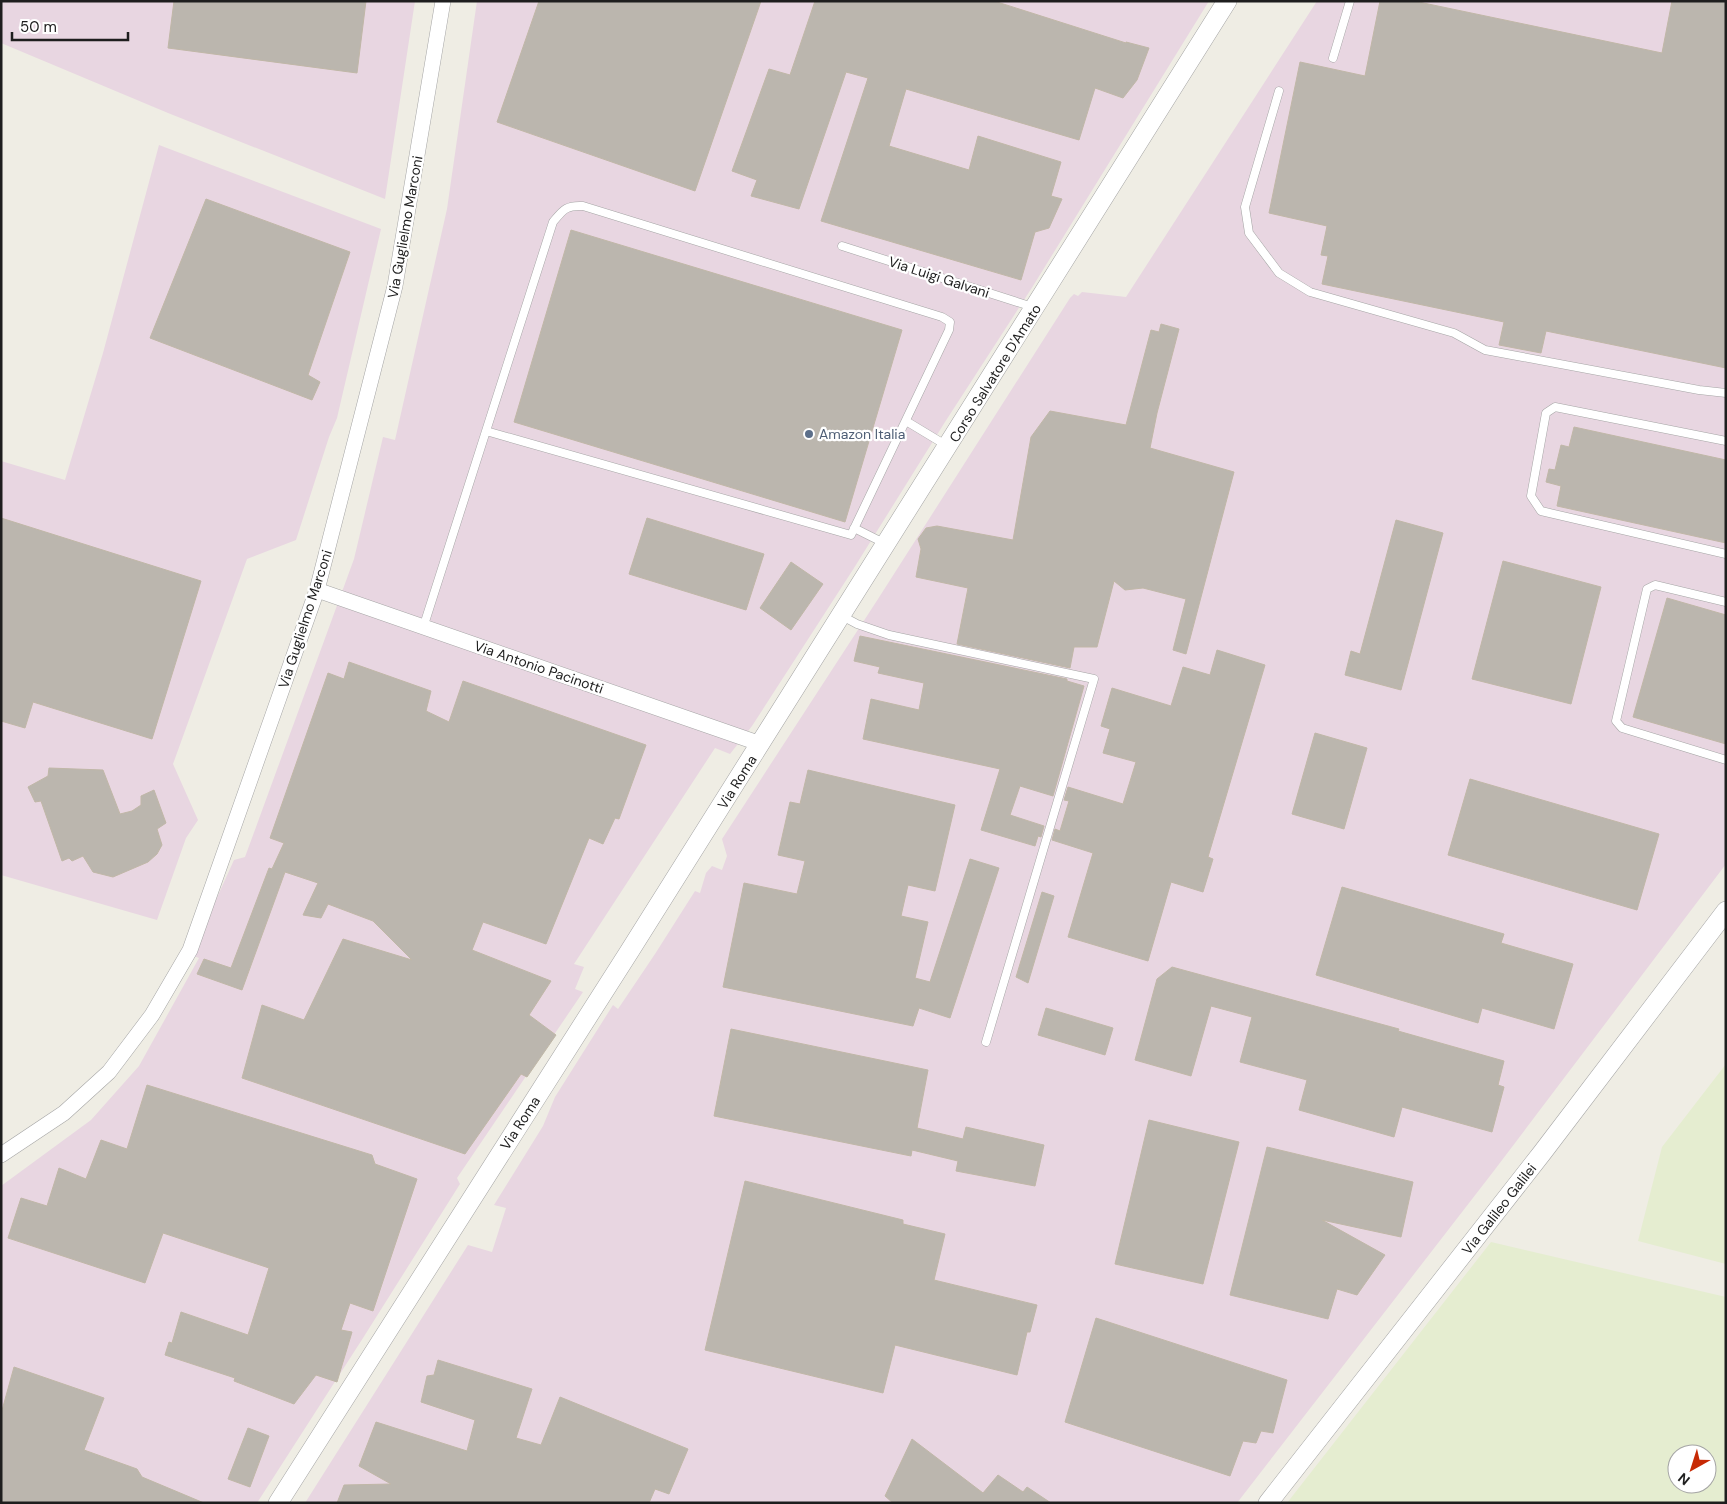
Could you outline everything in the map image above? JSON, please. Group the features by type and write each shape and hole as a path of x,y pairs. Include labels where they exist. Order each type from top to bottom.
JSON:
{"street":[{"name":"Via Guglielmo Marconi","path":"1,1155 64,1112 109,1072 152,1015 190,950 317,590 396,286 443,1"},
{"name":"Corso Salvatore D'Amato","path":"761,744 1227,1"},
{"name":"Via Antonio Pacinotti","path":"317,590 761,744"},
{"name":"Via Roma","path":"278,1503 761,744"},
{"name":"Via Galileo Galilei","path":"1268,1503 1542,1153 1726,911"}],"lane":[{"path":"1333,58 1350,1"},
{"path":"1278,91 1246,207 1249,232 1279,273 1310,292 1454,333 1485,350 1699,390 1726,393"},
{"path":"423,628 486,431 553,222 561,212 570,206 583,206 942,317 950,322 949,330 851,535 486,431"},
{"name":"Via Luigi Galvani","path":"842,246 1036,308"},
{"path":"1726,441 1556,407 1546,413 1531,496 1541,510 1726,554"},
{"path":"906,421 949,447"},
{"path":"854,528 887,545"},
{"path":"1726,602 1655,585 1647,590 1616,721 1622,728 1726,760"},
{"path":"842,616 857,624 889,634 1094,679 986,1042"}],"shaded area":[{"path":"1,1 415,1 385,199 168,113 1,43"},
{"path":"477,1 1209,1 1033,286 752,726 730,754 715,748 574,964 584,967 575,989 583,992 457,1178 460,1184 257,1503 1,1503 1,1186 91,1120 139,1066 199,958 191,955 234,860 245,857 354,559 383,437 395,440 447,209"},
{"path":"1317,1 1726,1 1726,864 1493,1172 1237,1503 305,1503 468,1245 492,1252 506,1208 494,1205 543,1126 555,1097 613,1005 618,1009 695,891 700,893 706,873 712,866 722,870 727,856 722,839 1070,298 1074,294 1078,296 1082,292 1126,297"},
{"path":"159,145 381,229 337,418 329,437 296,540 247,559 173,764 198,820 186,838 157,920 1,875 1,461 65,480 103,353"}],"green space":[{"path":"1726,1064 1726,1264 1638,1241 1662,1147"},
{"path":"1491,1242 1726,1297 1726,1503 1287,1503"}],"building":[{"path":"174,1 366,1 357,73 168,48"},
{"path":"539,1 761,1 695,191 497,122"},
{"path":"815,1 994,1 1126,43 1149,48 1137,80 1123,98 1095,88 1079,140 906,89 889,146 969,170 978,136 1061,162 1051,196 1062,199 1049,228 1035,232 1021,280 821,221 868,78 846,72 799,209 751,196 757,180 732,171 769,69 790,75"},
{"path":"1380,1 1414,1 1662,53 1672,1 1726,1 1726,368 1546,331 1541,353 1499,345 1504,322 1322,284 1328,256 1321,255 1327,226 1269,213 1300,62 1365,76"},
{"path":"206,199 350,252 308,375 320,382 312,400 150,338"},
{"path":"571,230 902,330 845,522 514,422"},
{"path":"1161,324 1179,329 1150,448 1234,472 1186,654 1173,650 1186,599 1143,588 1125,590 1114,581 1097,647 1074,647 1070,668 957,644 968,588 916,577 921,549 918,539 926,528 937,526 1013,540 1031,437 1050,411 1126,425 1151,330 1159,332"},
{"path":"1574,427 1726,460 1726,543 1557,506 1561,486 1546,482 1549,469 1555,470 1561,445 1569,447"},
{"path":"1,518 201,581 152,739 33,702 25,728 1,721"},
{"path":"647,518 764,554 746,610 629,574"},
{"path":"1396,520 1443,533 1401,690 1345,675 1351,651 1360,654"},
{"path":"1503,561 1601,587 1571,704 1472,679"},
{"path":"791,562 823,584 791,630 760,608"},
{"path":"1667,598 1726,615 1726,744 1633,717"},
{"path":"860,636 1067,679 1067,681 1084,686 1053,796 1020,786 1010,815 1044,826 1041,837 1038,836 1035,846 981,830 1000,769 863,739 871,699 919,710 924,683 878,673 880,667 854,661"},
{"path":"1217,650 1265,665 1208,857 1213,859 1203,892 1171,882 1148,961 1068,937 1093,853 1052,840 1055,829 1060,831 1069,801 1064,800 1068,787 1123,804 1136,762 1103,753 1110,729 1101,726 1112,688 1171,706 1183,667 1210,675"},
{"path":"349,662 431,691 426,711 449,722 463,681 646,745 619,819 615,818 603,844 589,838 546,944 483,922 472,950 551,981 529,1015 556,1035 527,1077 521,1074 465,1154 242,1078 262,1005 304,1020 343,939 412,960 373,921 328,904 321,918 303,915 318,883 285,872 242,990 197,974 204,959 231,968 269,868 272,869 284,843 270,838 328,673 344,679"},
{"path":"1315,733 1367,748 1344,829 1292,814"},
{"path":"49,768 103,770 120,814 132,811 141,805 141,796 154,790 166,823 157,829 162,845 157,854 148,862 113,877 93,872 83,856 72,861 69,858 62,861 41,801 35,802 28,787 48,776"},
{"path":"808,770 955,805 935,891 908,885 901,916 928,922 915,978 930,982 970,859 999,868 950,1018 919,1008 913,1026 723,987 744,883 797,894 805,861 778,855 790,802 800,804"},
{"path":"1470,779 1659,834 1637,910 1448,855"},
{"path":"1342,887 1504,934 1501,943 1573,964 1554,1029 1482,1008 1478,1023 1316,975"},
{"path":"1042,892 1054,896 1028,983 1016,977"},
{"path":"1172,967 1399,1029 1398,1031 1504,1061 1498,1085 1504,1087 1492,1132 1402,1107 1394,1137 1299,1110 1307,1080 1240,1062 1252,1017 1211,1006 1191,1076 1135,1060 1157,979"},
{"path":"1046,1008 1113,1028 1105,1055 1038,1035"},
{"path":"731,1029 928,1070 917,1128 963,1139 966,1127 1044,1145 1035,1186 956,1171 958,1161 912,1150 911,1156 714,1116"},
{"path":"147,1085 372,1155 375,1164 417,1179 373,1311 350,1303 341,1330 352,1332 337,1382 316,1375 294,1404 234,1381 235,1378 165,1355 169,1342 172,1343 181,1312 248,1335 269,1268 163,1233 145,1283 8,1238 21,1198 47,1206 59,1168 86,1179 101,1140 127,1149"},
{"path":"1149,1120 1239,1142 1203,1284 1115,1264"},
{"path":"1267,1147 1413,1182 1401,1237 1322,1220 1385,1255 1357,1295 1337,1289 1328,1319 1230,1295"},
{"path":"745,1181 903,1220 903,1224 945,1234 934,1280 1037,1305 1030,1332 1027,1332 1017,1375 895,1345 883,1393 705,1350"},
{"path":"1096,1318 1287,1380 1273,1433 1261,1431 1256,1443 1243,1441 1230,1476 1065,1422"},
{"path":"438,1360 532,1389 516,1438 541,1445 560,1397 688,1449 669,1494 655,1489 649,1503 337,1503 344,1485 391,1484 359,1466 376,1422 467,1451 475,1420 421,1402 427,1376 434,1375"},
{"path":"14,1367 104,1398 84,1450 137,1469 142,1477 204,1503 1,1503 1,1414"},
{"path":"248,1428 269,1436 250,1487 228,1479"},
{"path":"912,1439 983,1493 998,1475 1023,1492 1027,1487 1051,1503 893,1503 885,1496"}],"place":[{"name":"Amazon Italia","path":"809,434"}]}
